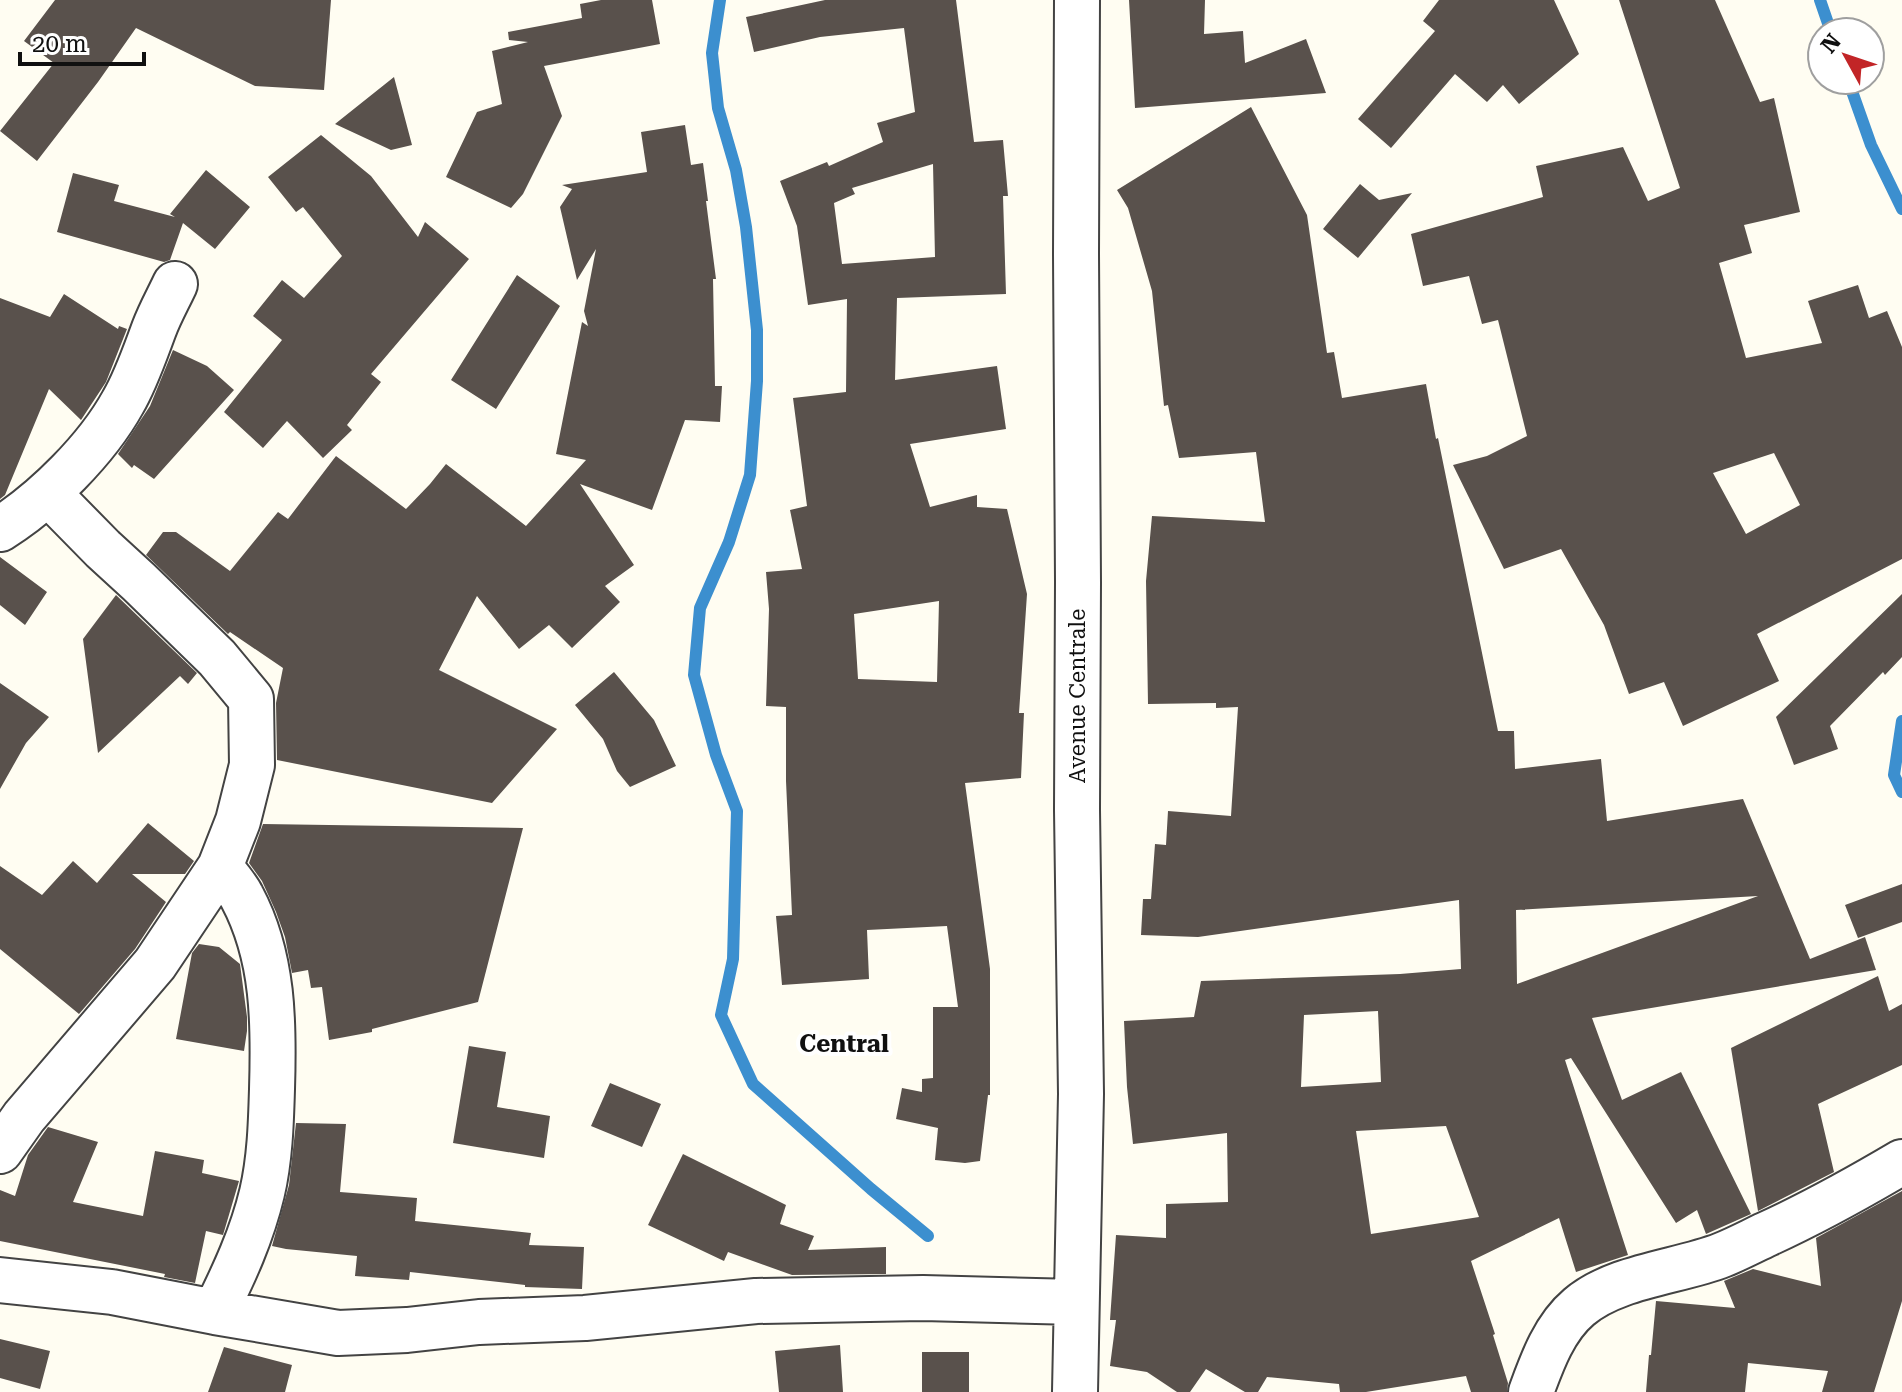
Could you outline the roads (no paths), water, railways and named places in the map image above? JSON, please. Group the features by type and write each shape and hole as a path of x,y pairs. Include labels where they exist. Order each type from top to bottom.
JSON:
{"street":[{"name":"Avenue Centrale","path":"1075,1392 1081,1094 1077,810 1077,0"},
{"path":"0,529 48,493 95,443 123,402 175,284"},
{"path":"0,1151 24,1117 155,964 220,867 238,821 252,765 251,699 217,658 48,493"},
{"path":"215,1312 243,1254 263,1192 271,1130 274,1018 257,933 242,896 220,867"},
{"path":"1531,1392 1542,1361 1561,1327 1579,1307 1609,1289 1721,1256 1794,1221 1902,1162"},
{"path":"0,1280 112,1292 338,1333 479,1322 585,1318 756,1301 923,1298 1076,1302"}],"waterway":[{"path":"720,0 712,53 718,108 736,170 746,227 757,330 757,381 750,475 729,542 700,608 694,675 716,755 737,811 733,959 721,1015 753,1084 928,1236"},
{"path":"1820,0 1826,16"},
{"path":"1854,96 1871,145 1902,209"},
{"path":"1902,721 1894,775 1902,792"}],"district":[{"name":"Central","path":"844,1044"}]}
